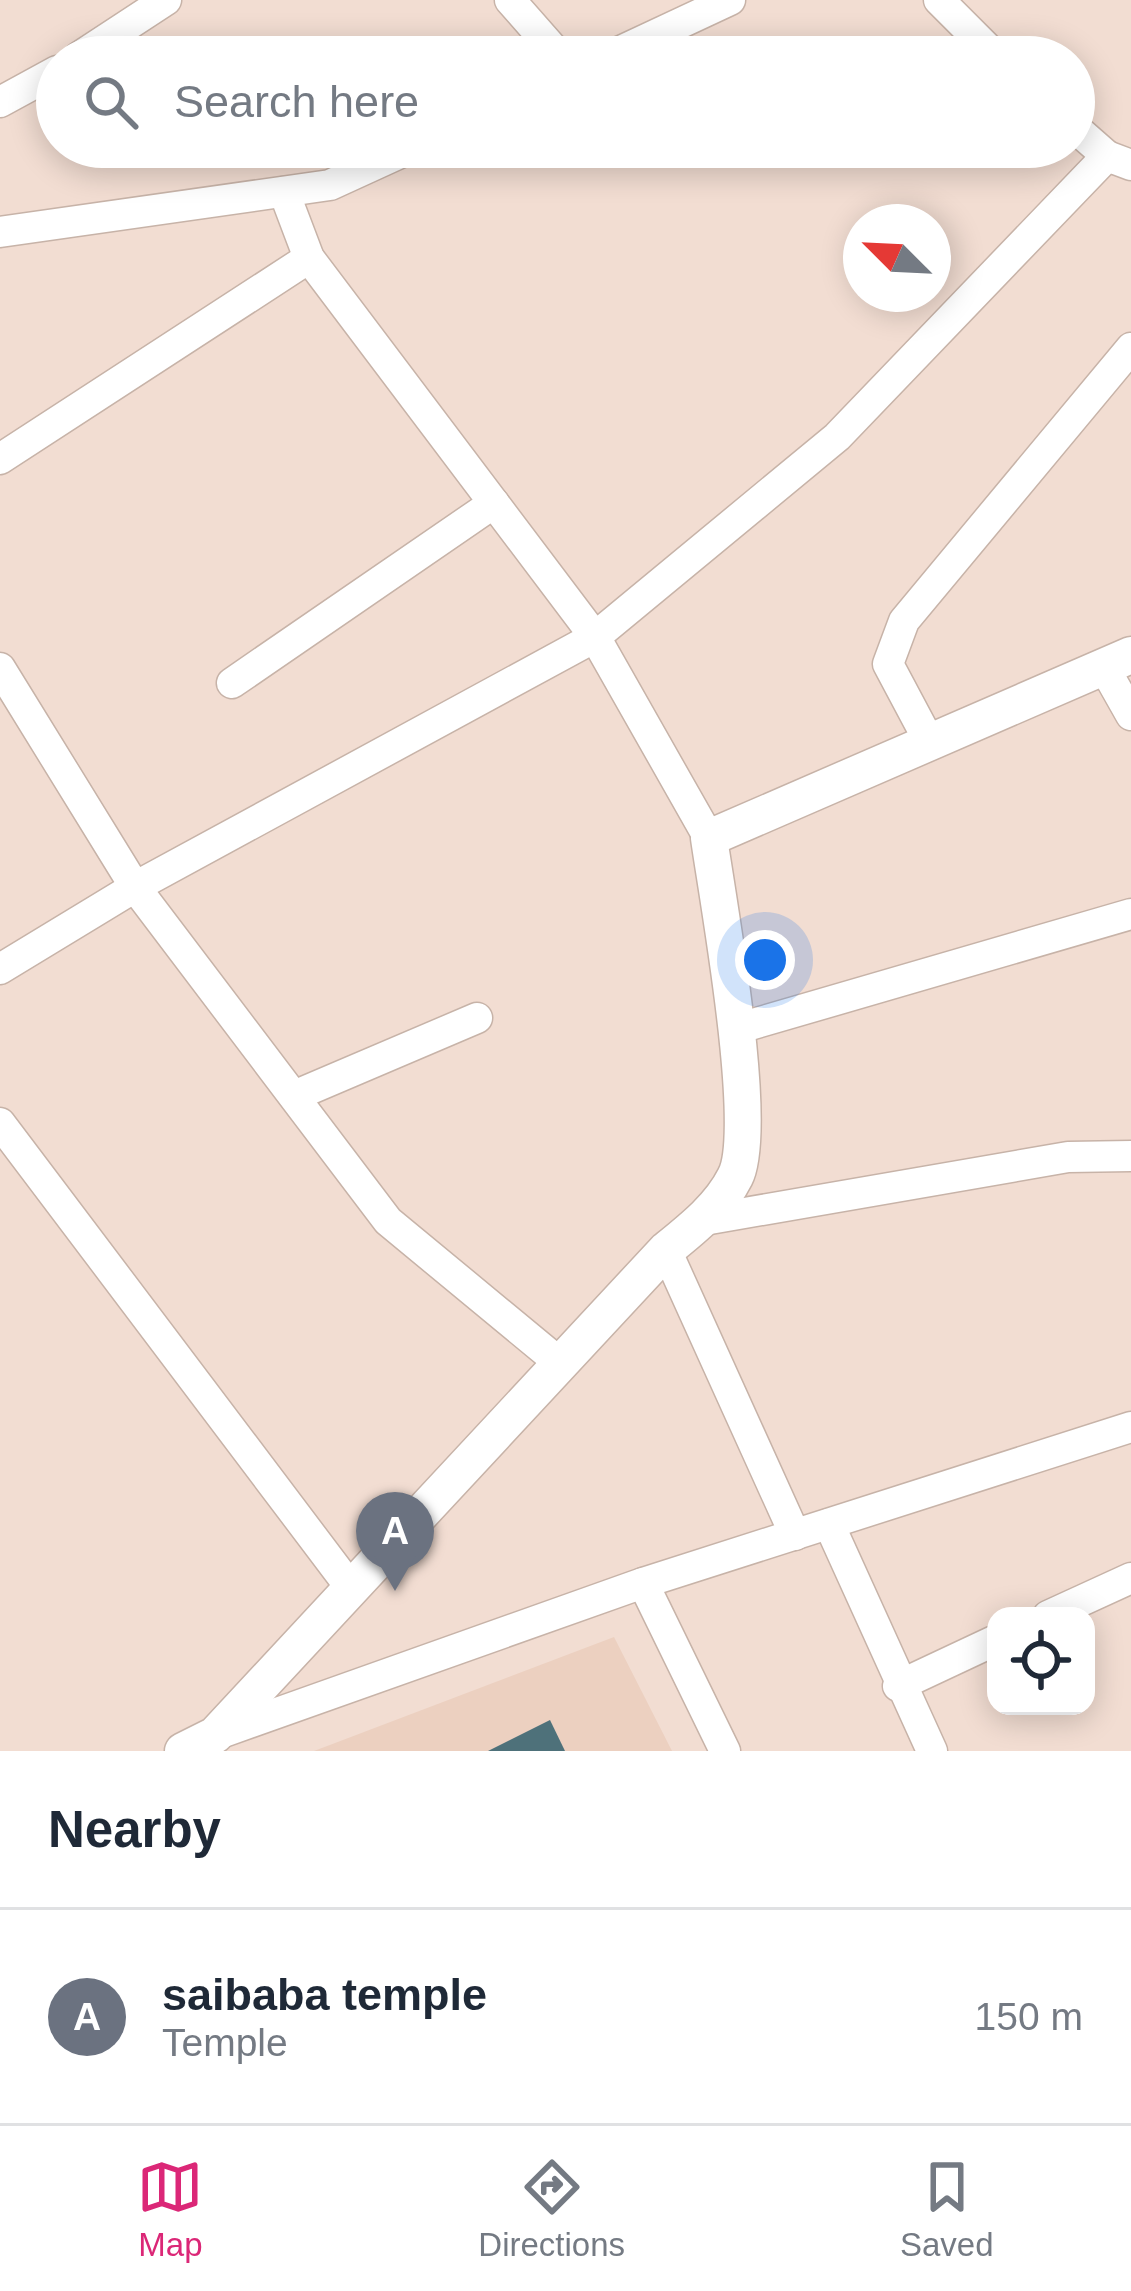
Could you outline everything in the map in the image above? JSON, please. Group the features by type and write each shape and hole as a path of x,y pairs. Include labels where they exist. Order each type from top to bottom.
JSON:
{"street":[{"path":"111,36 166,0"},
{"path":"510,0 542,36"},
{"path":"653,36 730,0"},
{"path":"939,0 975,36"},
{"path":"0,102 36,82"},
{"path":"0,969 135,887 595,637 837,437 1119,160"},
{"path":"0,232 330,185 367,168"},
{"path":"199,1743 352,1588 666,1250 704,1220 737,1175 740,1158 736,1029 709,838 595,637 309,258 284,192"},
{"path":"0,459 309,258"},
{"path":"930,743 888,664 904,621 1131,348"},
{"path":"232,683 494,503"},
{"path":"709,838 1118,662 1131,715"},
{"path":"0,668 135,887 388,1221 561,1364"},
{"path":"736,1029 1131,914"},
{"path":"294,1096 477,1018"},
{"path":"0,1123 352,1588"},
{"path":"704,1220 1069,1157 1131,1156"},
{"path":"666,1250 795,1535"},
{"path":"199,1743 644,1583 1131,1427"},
{"path":"829,1524 898,1686 932,1751"},
{"path":"1068,1607 1131,1578"},
{"path":"644,1583 725,1751"},
{"path":"898,1686 987,1644"}],"shaded area":[{"path":"614,1637 672,1751 314,1751"}],"building":[{"path":"550,1720 565,1751 488,1751"}],"place":[{"name":"saibaba temple","path":"395,1591"}]}
